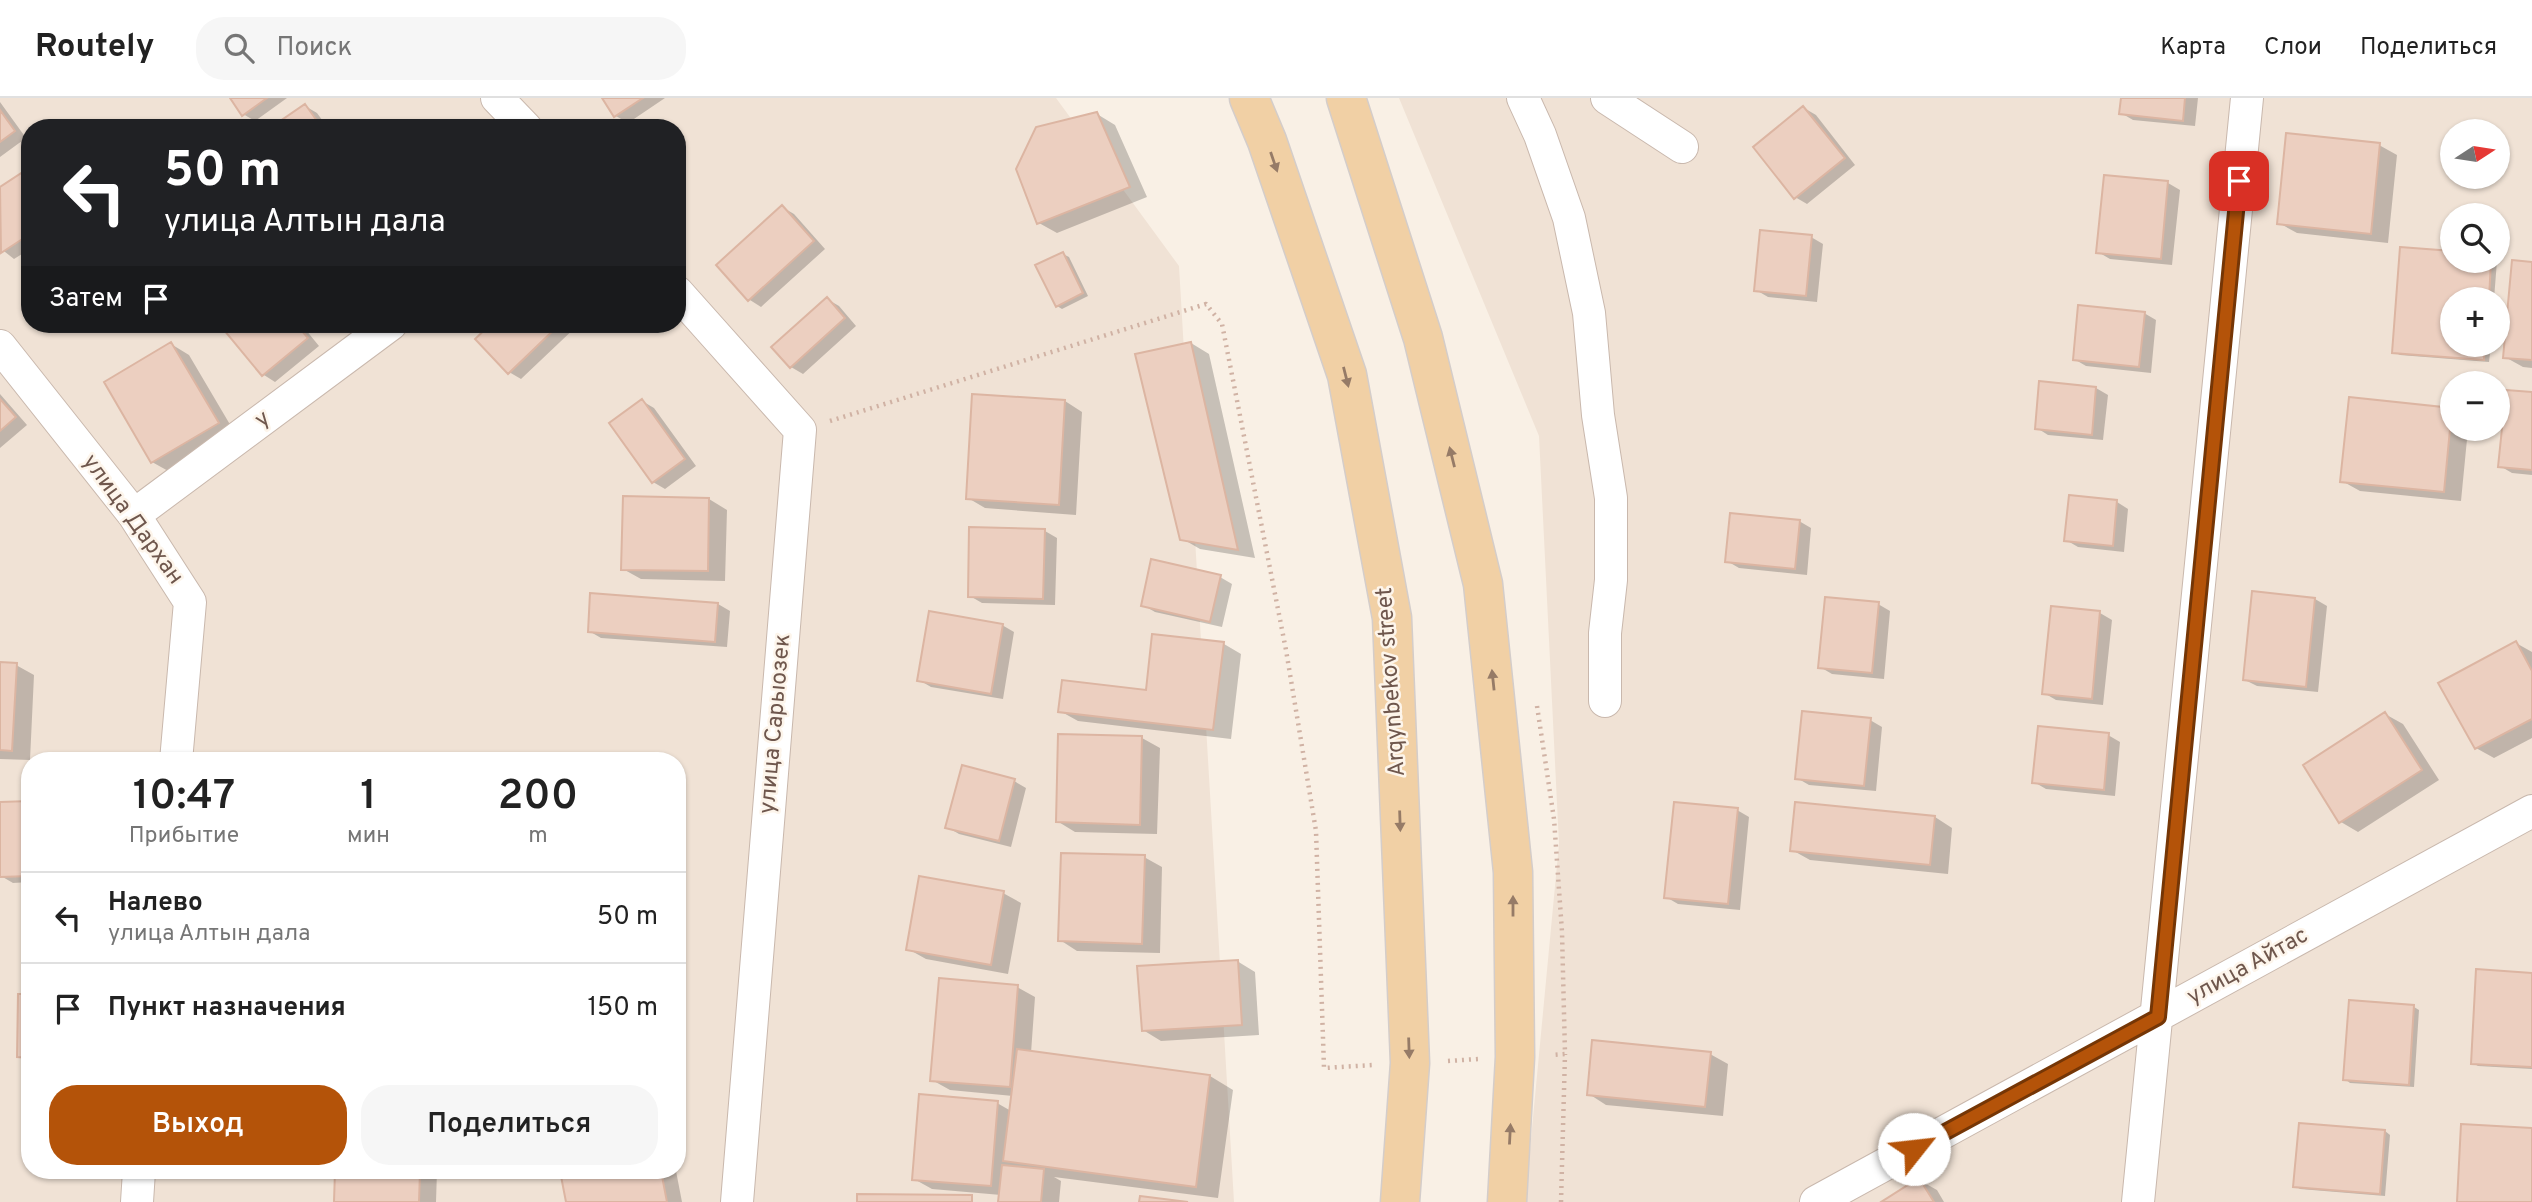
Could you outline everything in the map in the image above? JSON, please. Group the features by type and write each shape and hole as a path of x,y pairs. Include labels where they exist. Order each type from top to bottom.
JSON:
{"main road":[{"name":"Arqynbekov street","path":"1249,98 1267,141 1347,375 1392,618 1410,1063 1400,1202"},
{"path":"1347,98 1423,338 1483,584 1513,872 1514,1057 1507,1202"}],"street":[{"path":"497,98 517,119"},
{"path":"1523,98 1540,135 1569,218 1589,313 1598,415 1611,498 1611,580 1605,633 1605,701"},
{"path":"1607,98 1682,147"},
{"path":"2138,1202 2247,98"},
{"path":"686,302 800,430"},
{"name":"у","path":"134,516 379,333"},
{"name":"улица Дархан","path":"0,346 134,516 190,602 177,752"},
{"name":"улица Сарыозек","path":"737,1202 800,430"},
{"name":"улица Айтас","path":"1816,1202 2532,811"},
{"path":"136,1202 138,1179"}],"path":[{"path":"800,430 1206,304 1222,324 1286,650 1315,831 1324,1068 1565,1055"},
{"path":"1536,699 1555,832 1562,932 1565,1055 1561,1202"}],"shaded area":[{"path":"0,98 1056,98 1179,266 1234,1202 0,1202"},
{"path":"1399,98 2532,98 2532,1202 1525,1202 1559,844 1539,436"}],"building":[{"path":"230,98 267,98 242,116"},
{"path":"602,98 643,98 614,117"},
{"path":"2121,98 2185,98 2183,121 2119,114"},
{"path":"305,104 316,119 283,119"},
{"path":"1803,106 1845,158 1794,199 1753,147"},
{"path":"0,110 15,131 0,142"},
{"path":"1097,112 1130,187 1037,224 1016,169 1036,127"},
{"path":"2286,133 2380,143 2371,234 2277,224"},
{"path":"21,173 21,240 1,253 0,187"},
{"path":"2104,175 2168,181 2161,259 2096,253"},
{"path":"782,205 814,241 748,301 716,265"},
{"path":"1760,230 1812,235 1806,296 1754,291"},
{"path":"2400,247 2440,250 2440,273 2490,273 2490,287 2440,287 2440,357 2392,353"},
{"path":"1063,252 1083,293 1056,307 1035,265"},
{"path":"2512,260 2532,262 2532,360 2503,358 2510,357"},
{"path":"827,297 845,318 790,368 771,347"},
{"path":"2078,305 2145,312 2139,367 2073,360"},
{"path":"226,333 304,333 308,338 262,376"},
{"path":"481,333 551,333 508,374 475,339"},
{"path":"171,342 219,423 151,463 104,382"},
{"path":"1191,342 1238,550 1180,540 1135,354"},
{"path":"2445,357 2484,357 2484,360"},
{"path":"2039,381 2096,387 2092,435 2035,429"},
{"path":"2510,390 2532,392 2532,470 2498,467 2501,441 2510,441"},
{"path":"972,394 1065,400 1059,505 966,499"},
{"path":"2349,397 2440,407 2440,441 2449,441 2444,492 2340,482"},
{"path":"0,399 16,417 0,431"},
{"path":"642,399 685,459 652,483 609,423"},
{"path":"2069,495 2117,500 2113,546 2064,541"},
{"path":"623,496 709,498 708,571 621,570"},
{"path":"1730,513 1800,520 1795,569 1725,562"},
{"path":"969,527 1045,529 1043,599 968,597"},
{"path":"1151,559 1221,575 1210,622 1141,606"},
{"path":"2252,591 2315,598 2306,687 2243,680"},
{"path":"590,593 718,603 715,642 588,632"},
{"path":"1825,597 1879,602 1872,673 1818,668"},
{"path":"2051,606 2100,611 2092,699 2042,694"},
{"path":"929,611 1003,624 991,694 917,681"},
{"path":"1152,634 1224,642 1213,730 1058,712 1062,680 1146,690"},
{"path":"2516,641 2532,671 2532,719 2475,749 2438,683"},
{"path":"0,662 17,663 12,751 0,750"},
{"path":"1802,711 1871,718 1864,786 1795,779"},
{"path":"2385,712 2422,770 2339,823 2303,765"},
{"path":"2038,726 2109,733 2104,790 2032,783"},
{"path":"1058,734 1142,736 1140,825 1056,822"},
{"path":"962,765 1015,779 999,841 945,828"},
{"path":"21,801 21,876 0,877 0,802"},
{"path":"1674,802 1738,808 1728,904 1664,898"},
{"path":"1795,802 1935,816 1930,865 1790,851"},
{"path":"1061,853 1145,855 1142,944 1058,941"},
{"path":"919,876 1004,891 991,965 906,950"},
{"path":"1238,960 1242,1025 1142,1031 1137,966"},
{"path":"2476,969 2532,973 2532,1067 2471,1064"},
{"path":"939,978 1018,985 1010,1087 930,1081"},
{"path":"18,994 21,994 21,1057 17,1057"},
{"path":"2349,1000 2414,1005 2409,1085 2343,1080"},
{"path":"1592,1040 1711,1052 1705,1107 1587,1095"},
{"path":"1017,1049 1210,1075 1196,1187 1003,1161"},
{"path":"919,1094 998,1101 991,1186 912,1180"},
{"path":"2299,1123 2385,1130 2380,1194 2293,1187"},
{"path":"2461,1124 2532,1128 2532,1202 2457,1202"},
{"path":"1002,1165 1044,1169 1041,1202 998,1202"},
{"path":"1919,1178 1934,1202 1881,1202"},
{"path":"335,1179 420,1179 419,1202 334,1202"},
{"path":"562,1179 663,1179 667,1202 566,1202"},
{"path":"857,1194 972,1195 972,1202 857,1202"},
{"path":"1140,1196 1188,1202 1139,1202"}],"route":[{"path":"1914,1149 2158,1017 2239,181"}]}
